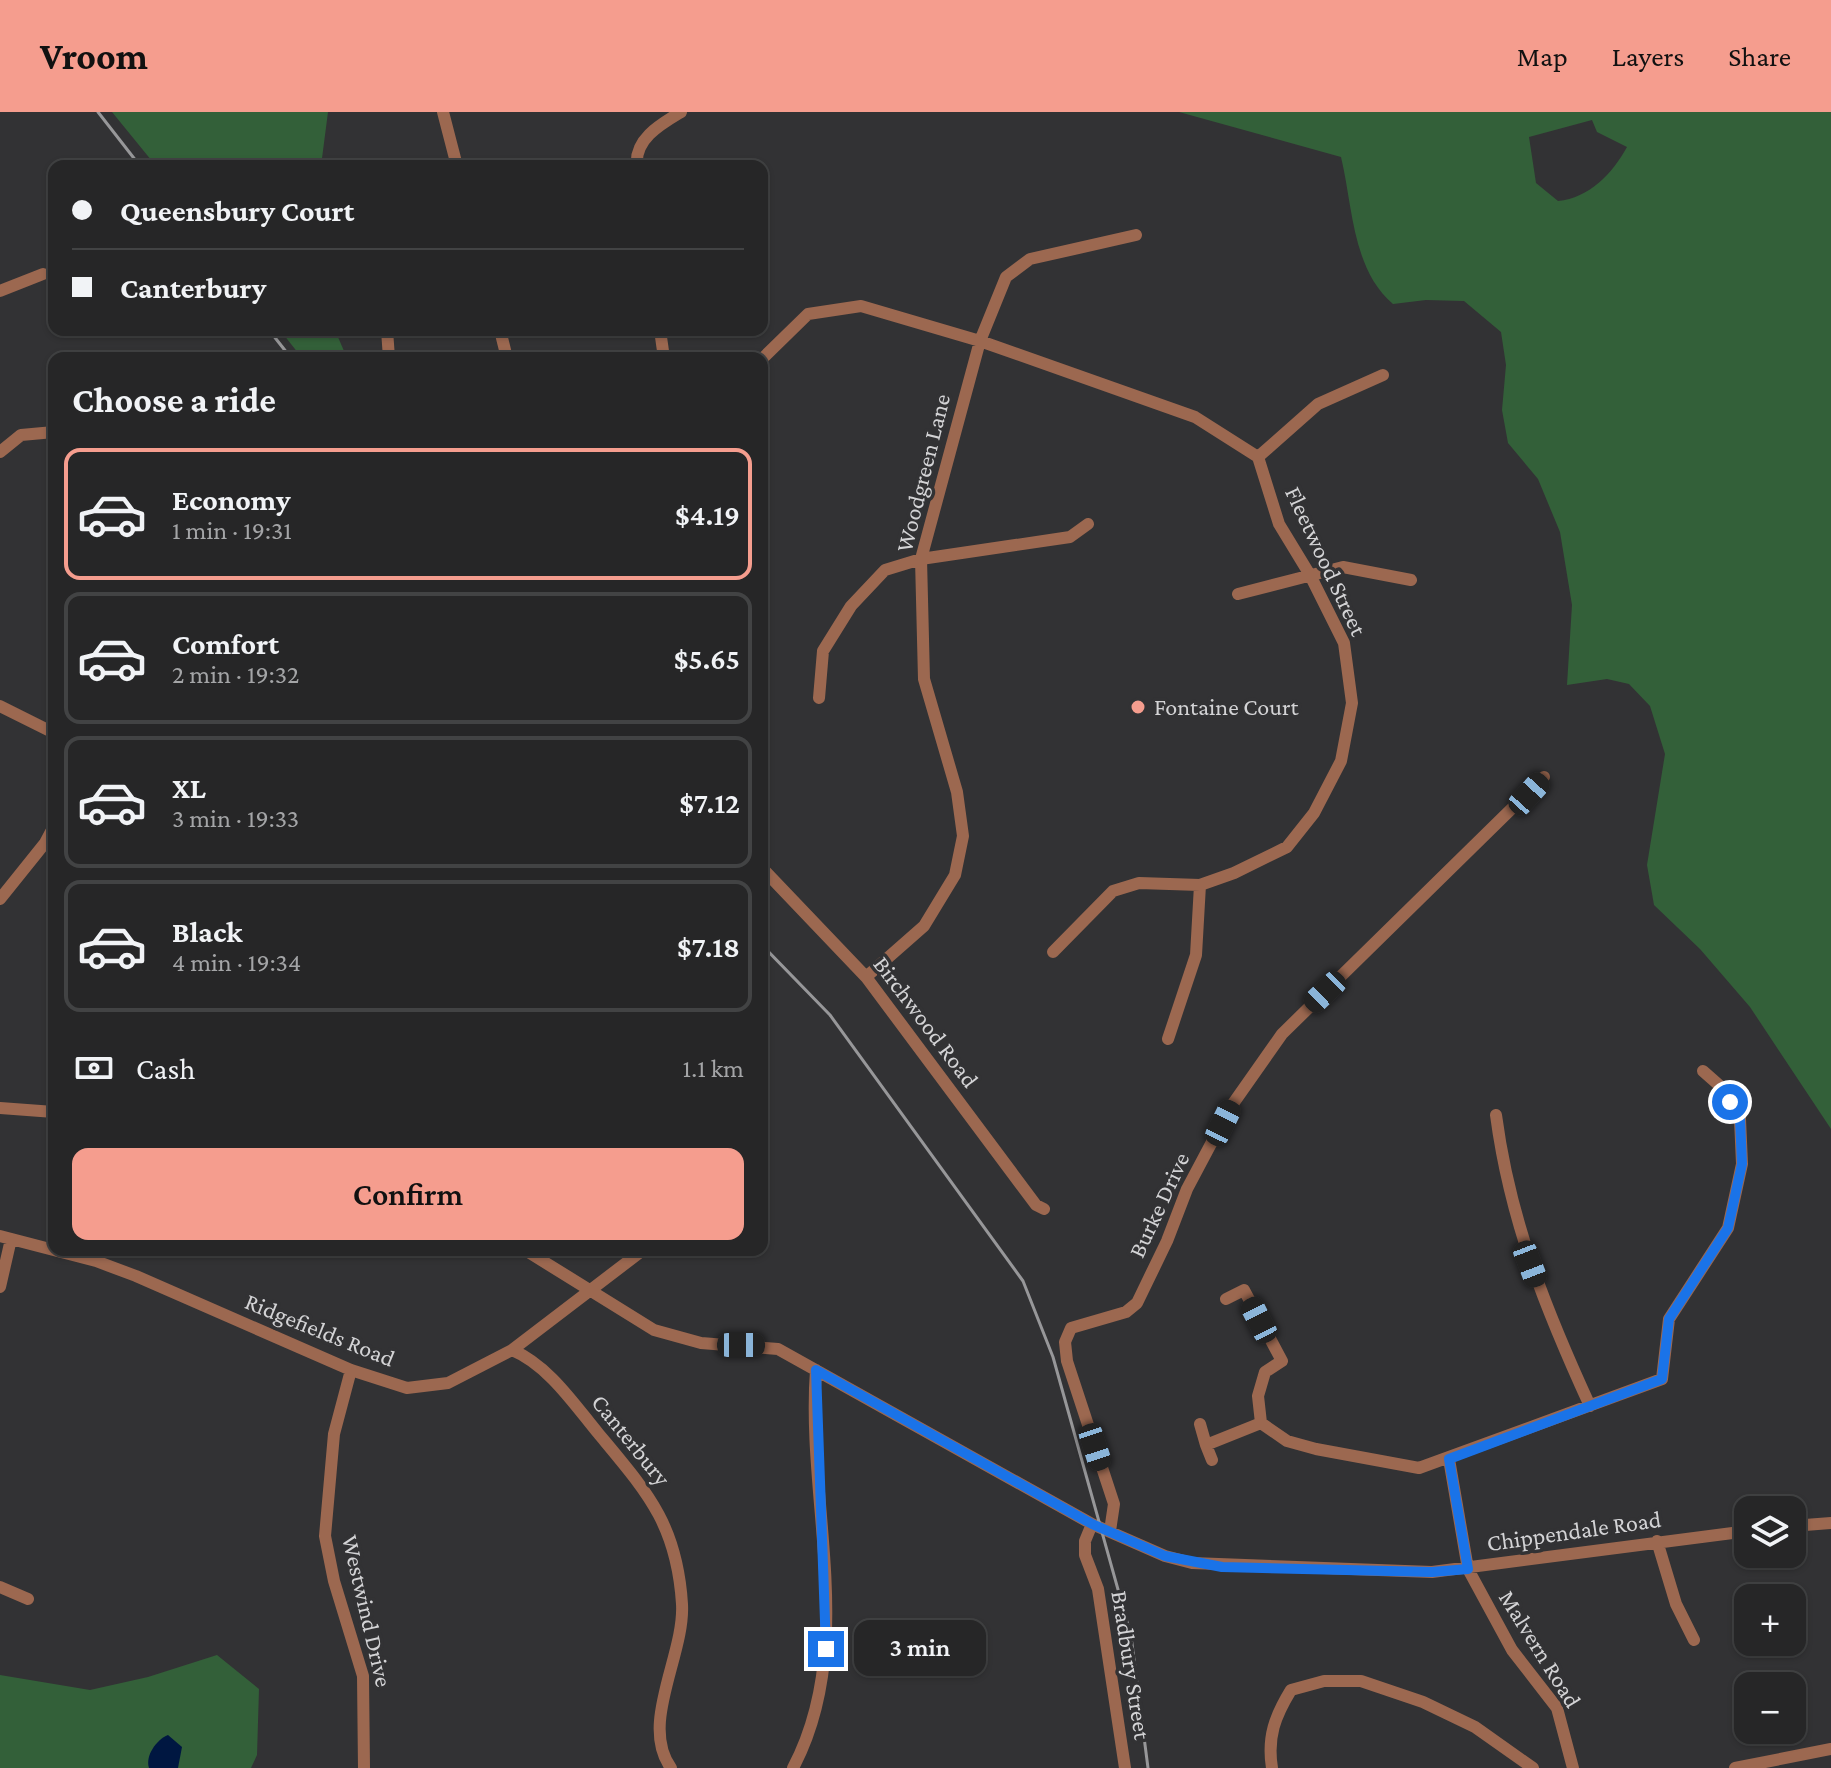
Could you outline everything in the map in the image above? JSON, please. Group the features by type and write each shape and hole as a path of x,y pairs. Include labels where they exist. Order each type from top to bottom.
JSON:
{"street":[{"path":"443,112 455,160"},
{"path":"636,160 649,132 681,112"},
{"name":"Woodgreen Lane","path":"866,977 924,926 955,875 963,836 957,792 924,679 921,559 980,341 1006,277 1030,259 1136,235"},
{"path":"0,291 43,274"},
{"path":"768,353 808,314 854,306 980,341 1195,417 1258,457 1318,404 1383,375"},
{"path":"0,452 21,435 48,433"},
{"name":"Fleetwood Street","path":"1053,952 1113,891 1139,883 1200,885 1234,873 1287,847 1314,813 1341,761 1352,703 1344,643 1310,575 1279,524 1258,457"},
{"path":"819,698 823,651 851,606 885,570 921,559 1070,537 1088,524"},
{"path":"1238,594 1343,567 1411,580"},
{"path":"0,706 48,730"},
{"name":"Burke Drive","path":"1110,1531 1114,1504 1067,1361 1065,1342 1071,1328 1126,1312 1137,1303 1187,1189 1230,1108 1282,1034 1544,777"},
{"path":"0,899 48,837"},
{"name":"Birchwood Road","path":"768,874 866,977 1036,1205 1044,1209"},
{"path":"1168,1039 1196,955 1200,885"},
{"path":"1226,1299 1244,1290 1282,1361 1265,1372 1258,1396 1261,1423 1287,1441 1371,1462 1412,1467 1449,1459 1662,1379 1669,1319 1728,1228 1742,1164 1740,1119 1720,1086 1703,1071"},
{"path":"0,1108 48,1112"},
{"path":"1496,1115 1503,1171 1521,1239 1590,1406"},
{"path":"0,1287 5,1238"},
{"name":"Ridgefields Road","path":"5,1238 48,1249"},
{"name":"Ridgefields Road","path":"76,1256 136,1276 381,1382 421,1388 448,1383 512,1350 636,1256"},
{"name":"Chippendale Road","path":"535,1256 669,1337 701,1343 760,1345 778,1349 1092,1524 1165,1556 1222,1567 1432,1572 1734,1533"},
{"name":"Canterbury","path":"512,1350 538,1364 650,1495 666,1526 677,1568 682,1608 679,1650 658,1736 661,1752 671,1768"},
{"name":"Westwind Drive","path":"351,1370 334,1434 325,1536 334,1581 363,1676 364,1768"},
{"path":"793,1768 817,1707 826,1649 816,1370"},
{"path":"1206,1445 1261,1423"},
{"path":"1200,1424 1212,1460"},
{"name":"Malvern Road","path":"1449,1459 1468,1569 1512,1650 1557,1708 1573,1768"},
{"path":"1806,1525 1831,1523"},
{"name":"Bradbury Street","path":"1092,1524 1085,1541 1085,1555 1098,1589 1125,1768"},
{"path":"1657,1541 1676,1604 1694,1640"},
{"path":"0,1587 28,1599"},
{"path":"1272,1768 1268,1747 1276,1714 1291,1690 1324,1681 1361,1681 1423,1702 1475,1727 1533,1768"},
{"path":"1735,1768 1831,1749"}],"green space":[{"path":"112,112 328,112 322,160 151,160"},
{"path":"1179,112 1831,112 1831,1129 1750,1007 1700,949 1654,905 1647,865 1665,754 1650,706 1629,684 1607,679 1567,685 1572,605 1560,532 1538,479 1508,443 1502,410 1506,365 1501,332 1464,301 1426,300 1393,304 1379,290 1369,273 1356,236 1341,157","holes":["1592,120 1597,132 1627,147 1614,166 1590,190 1558,201 1536,183 1529,137"]},
{"path":"285,336 338,336 344,352 297,352"},
{"path":"217,1655 259,1689 257,1755 251,1768 0,1768 0,1675 90,1690 148,1677"}],"water":[{"path":"168,1735 182,1747 178,1768 149,1768 152,1749"}],"railway":[{"path":"98,112 135,160"},
{"path":"274,336 286,352"},
{"path":"768,951 830,1015 1023,1281 1053,1357 1131,1636 1148,1768"}],"place":[{"name":"Fontaine Court","path":"1138,707"}],"route":[{"path":"826,1649 814,1390 816,1370 1092,1524 1165,1556 1222,1567 1432,1572 1468,1569 1449,1459 1662,1379 1669,1319 1692,1279 1728,1228 1742,1164 1740,1119 1730,1102"}]}
